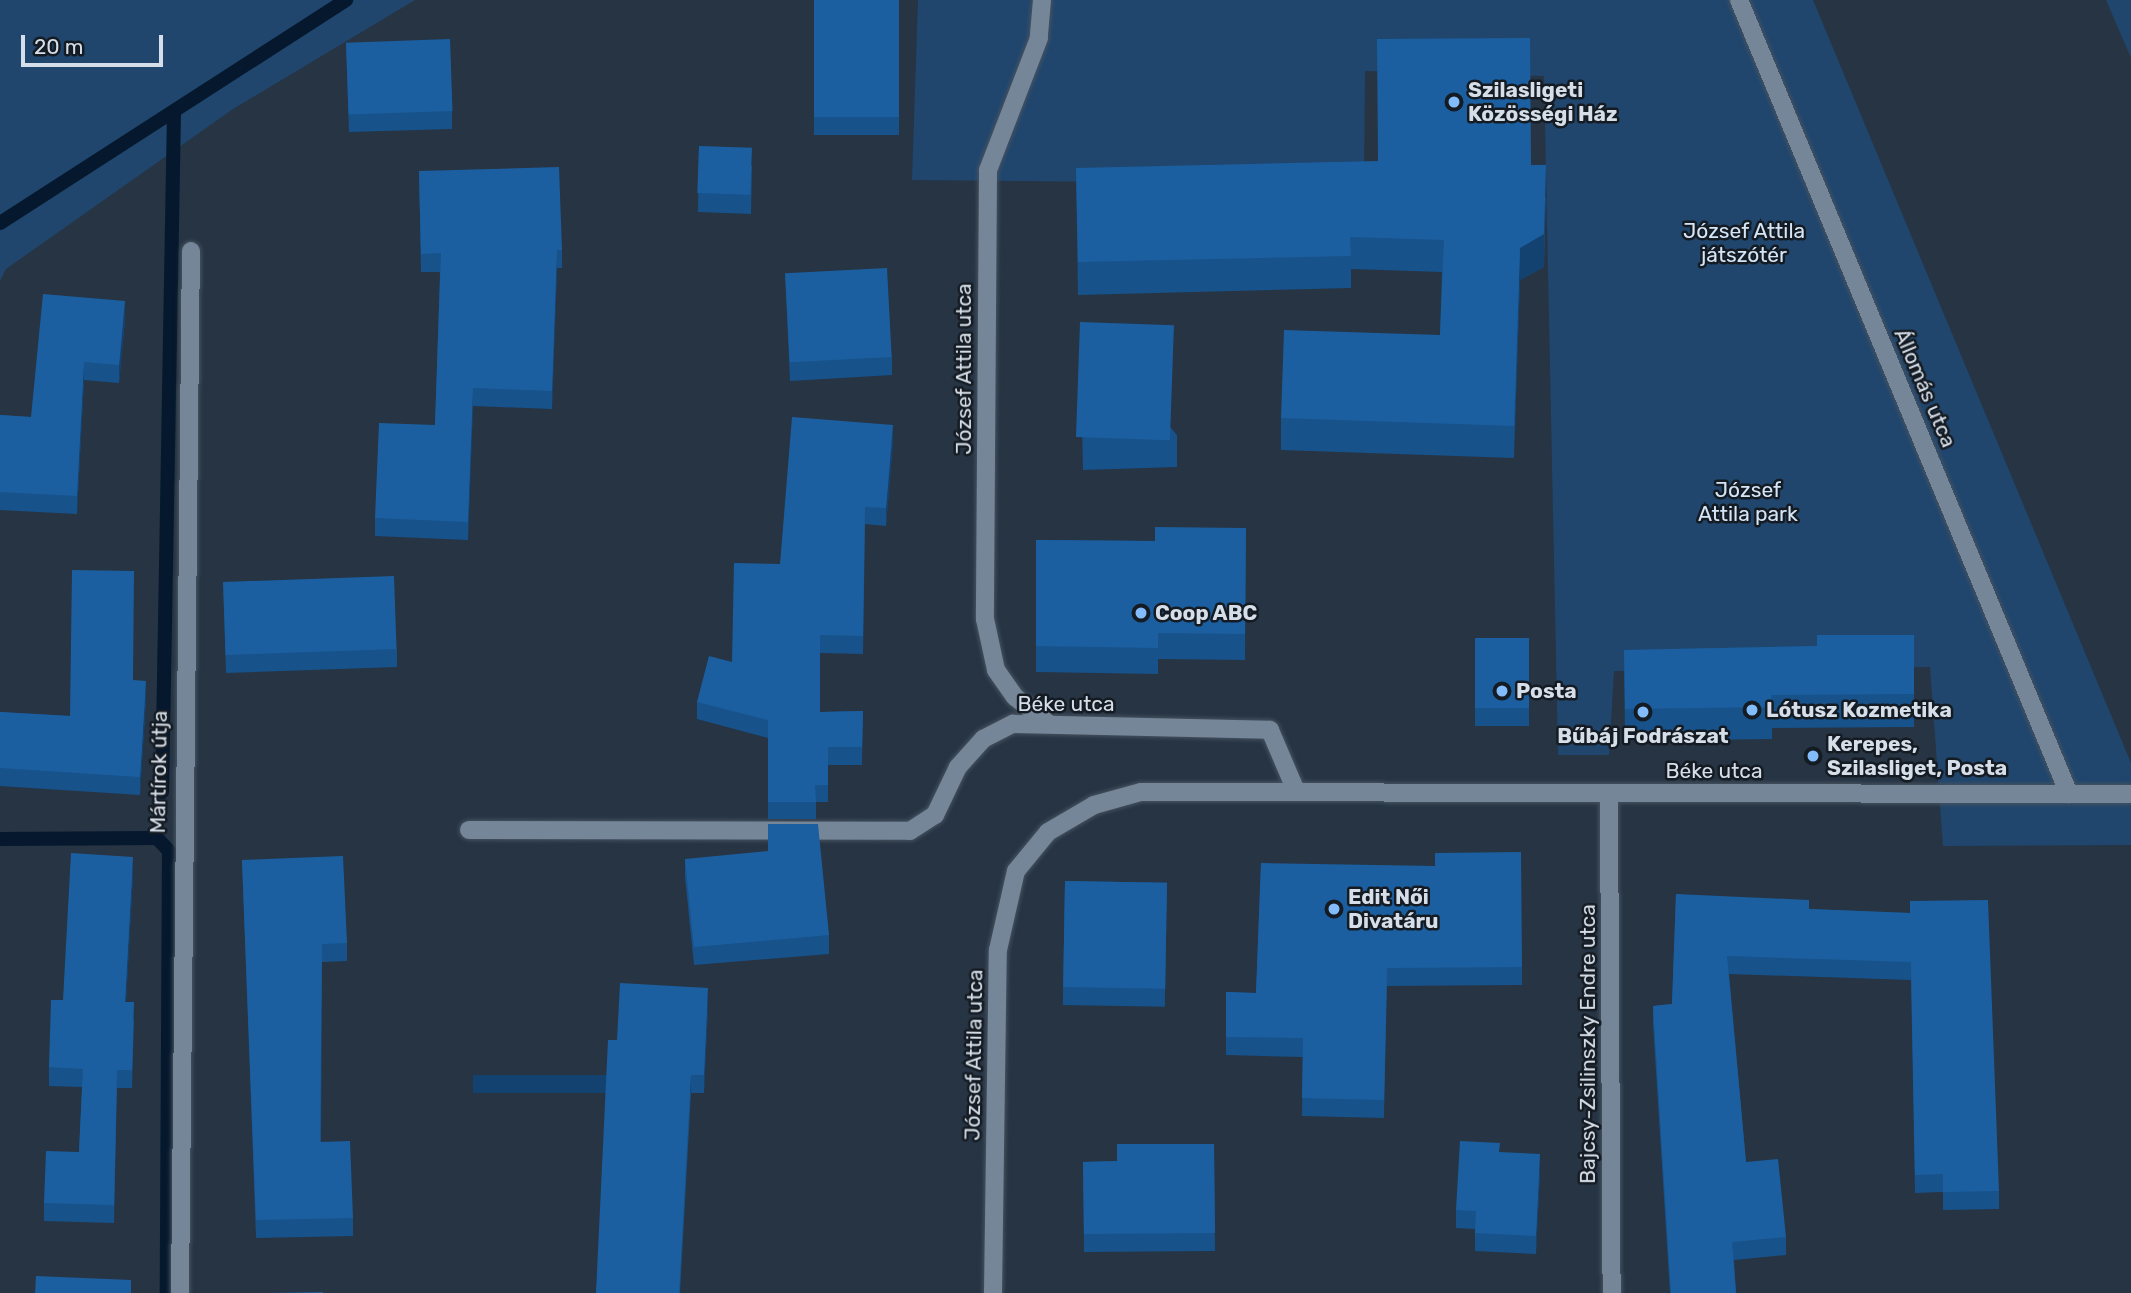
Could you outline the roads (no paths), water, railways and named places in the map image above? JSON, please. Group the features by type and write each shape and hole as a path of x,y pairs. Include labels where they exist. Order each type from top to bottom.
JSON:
{"street":[{"name":"József Attila utca","path":"1042,0 1039,38 988,170 985,619 996,670 1015,697 1049,724"},
{"name":"Állomás utca","path":"1739,0 2069,794"},
{"name":"Mártírok útja","path":"180,1293 191,251"},
{"name":"Béke utca","path":"469,830 885,836 910,831 935,815 958,767 983,739 1013,724 1270,730 1296,791"},
{"name":"Béke utca","path":"1048,832 1094,805 1141,792 2131,794"},
{"name":"Bajcsy-Zsilinszky Endre utca","path":"1609,794 1612,1293"},
{"name":"József Attila utca","path":"993,1293 998,950 1016,871 1048,832"}],"waterway":[{"path":"0,223 346,0"},
{"path":"162,792 174,112"},
{"path":"0,839 157,838 169,851 167,1293"}],"place":[{"name":"Szilasligeti Közösségi Ház","path":"1454,102"},
{"name":"Coop ABC","path":"1141,613"},
{"name":"Posta","path":"1502,691"},
{"name":"Lótusz Kozmetika","path":"1752,710"},
{"name":"Bűbáj Fodrászat","path":"1643,712"},
{"name":"Kerepes, Szilasliget, Posta","path":"1813,756"},
{"name":"Edit Női Divatáru","path":"1334,909"}],"park label":[{"name":"József Attila játszótér","path":"1744,243"},
{"name":"József Attila park","path":"1748,502"}]}
